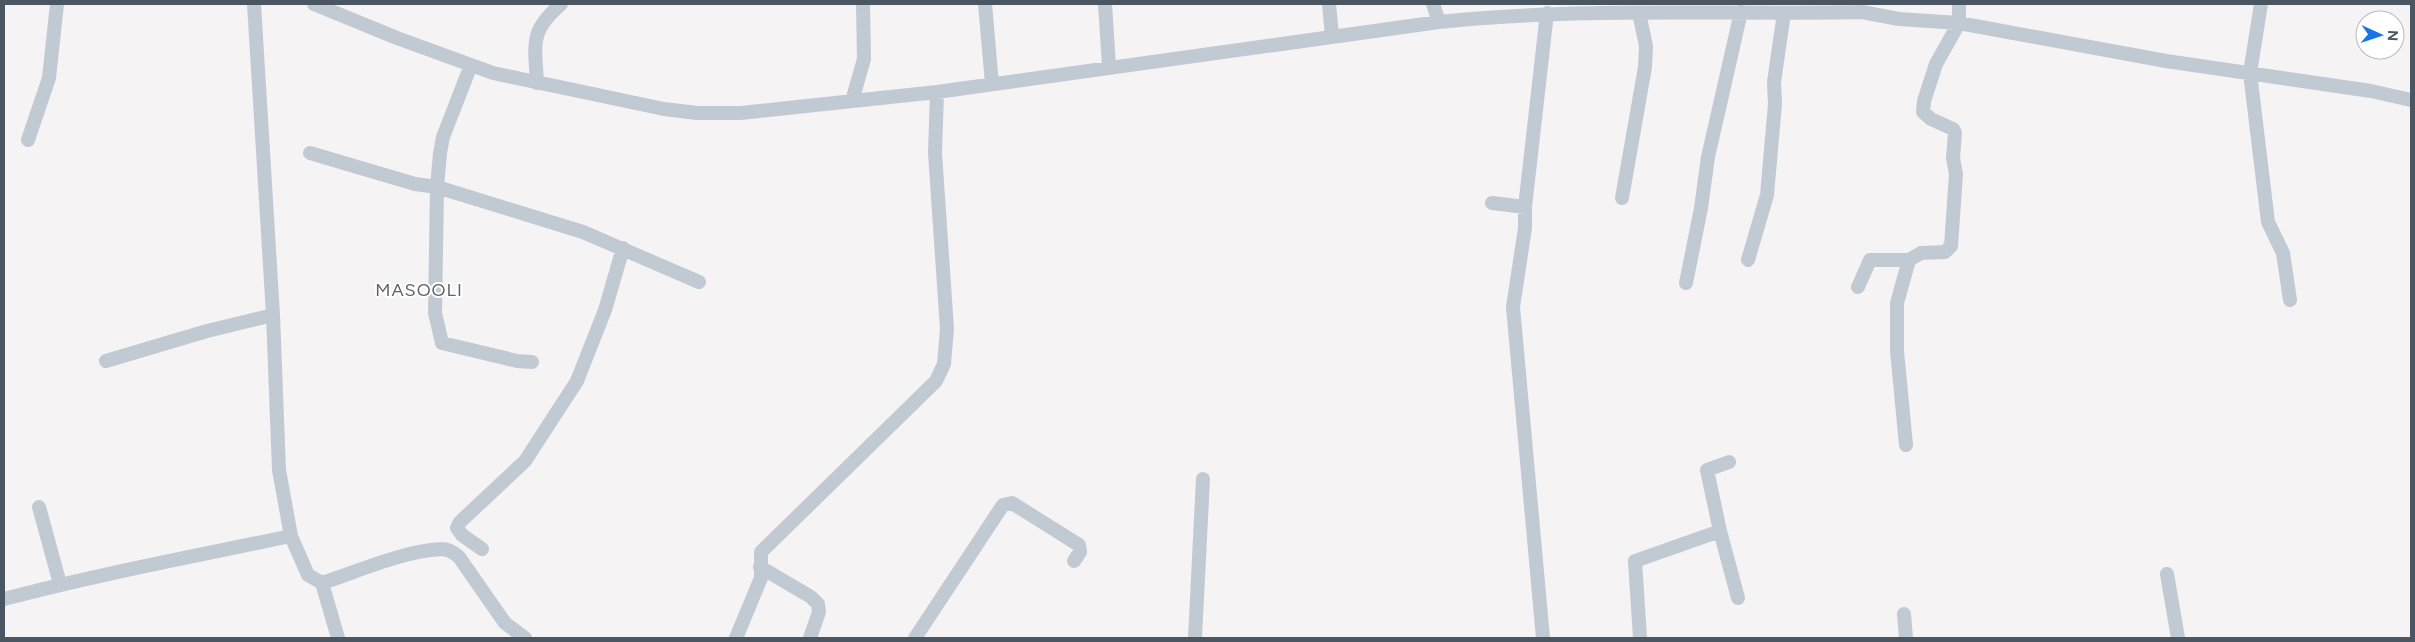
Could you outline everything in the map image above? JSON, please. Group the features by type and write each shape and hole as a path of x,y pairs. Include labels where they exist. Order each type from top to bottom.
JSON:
{"street":[{"path":"28,140 49,78 57,4"},
{"path":"254,4 273,315 279,470 291,536 308,576 322,584 338,638"},
{"path":"314,4 397,38 493,73 689,113 741,113 937,92 1109,66 1332,36 1439,22 1547,13 1571,8 1639,13 1784,13 1862,8 1899,19 1959,23 2250,74 2371,91 2411,100"},
{"path":"537,83 536,35 542,23 561,4"},
{"path":"852,101 864,59 862,4"},
{"path":"985,4 992,84"},
{"path":"1105,4 1109,66"},
{"path":"1328,4 1332,36"},
{"path":"1433,4 1439,22"},
{"path":"1858,288 1870,260 1909,260 1921,253 1945,252 1951,246 1956,174 1953,158 1955,133 1953,129 1931,119 1923,112 1924,101 1936,64 1959,23 1959,4"},
{"path":"2261,4 2250,74 2268,222 2283,253 2290,300"},
{"path":"1686,283 1701,208 1708,157 1741,12"},
{"path":"1543,638 1513,307 1525,228 1525,207 1547,13"},
{"path":"1622,198 1645,67 1646,46 1639,13"},
{"path":"1748,260 1767,195 1775,104 1774,82 1784,13"},
{"path":"471,65 444,137 437,187 435,313 442,343 517,361 532,362"},
{"path":"736,638 761,578 761,552 906,411 940,374 946,353 947,329 935,153 937,92"},
{"path":"310,153 415,184 437,187 583,232 699,282"},
{"path":"1492,203 1525,207"},
{"path":"482,549 462,535 457,528 460,522 525,461 577,381 605,310 622,248"},
{"path":"1906,445 1897,351 1897,303 1909,260"},
{"path":"106,361 207,331 273,315"},
{"path":"1729,462 1707,470 1720,531 1738,598"},
{"path":"1195,638 1203,479"},
{"path":"916,638 1004,505 1012,503 1079,545 1080,552 1074,561"},
{"path":"39,508 60,584"},
{"path":"1640,638 1635,561 1720,531"},
{"path":"4,599 60,584 201,553 291,536"},
{"path":"322,584 416,553 444,549 453,552 459,558 505,623 525,638"},
{"path":"760,567 818,604 819,612 810,638"},
{"path":"2167,574 2178,638"},
{"path":"1904,614 1906,638"}],"district":[{"name":"MASOOLI","path":"419,290"}]}
